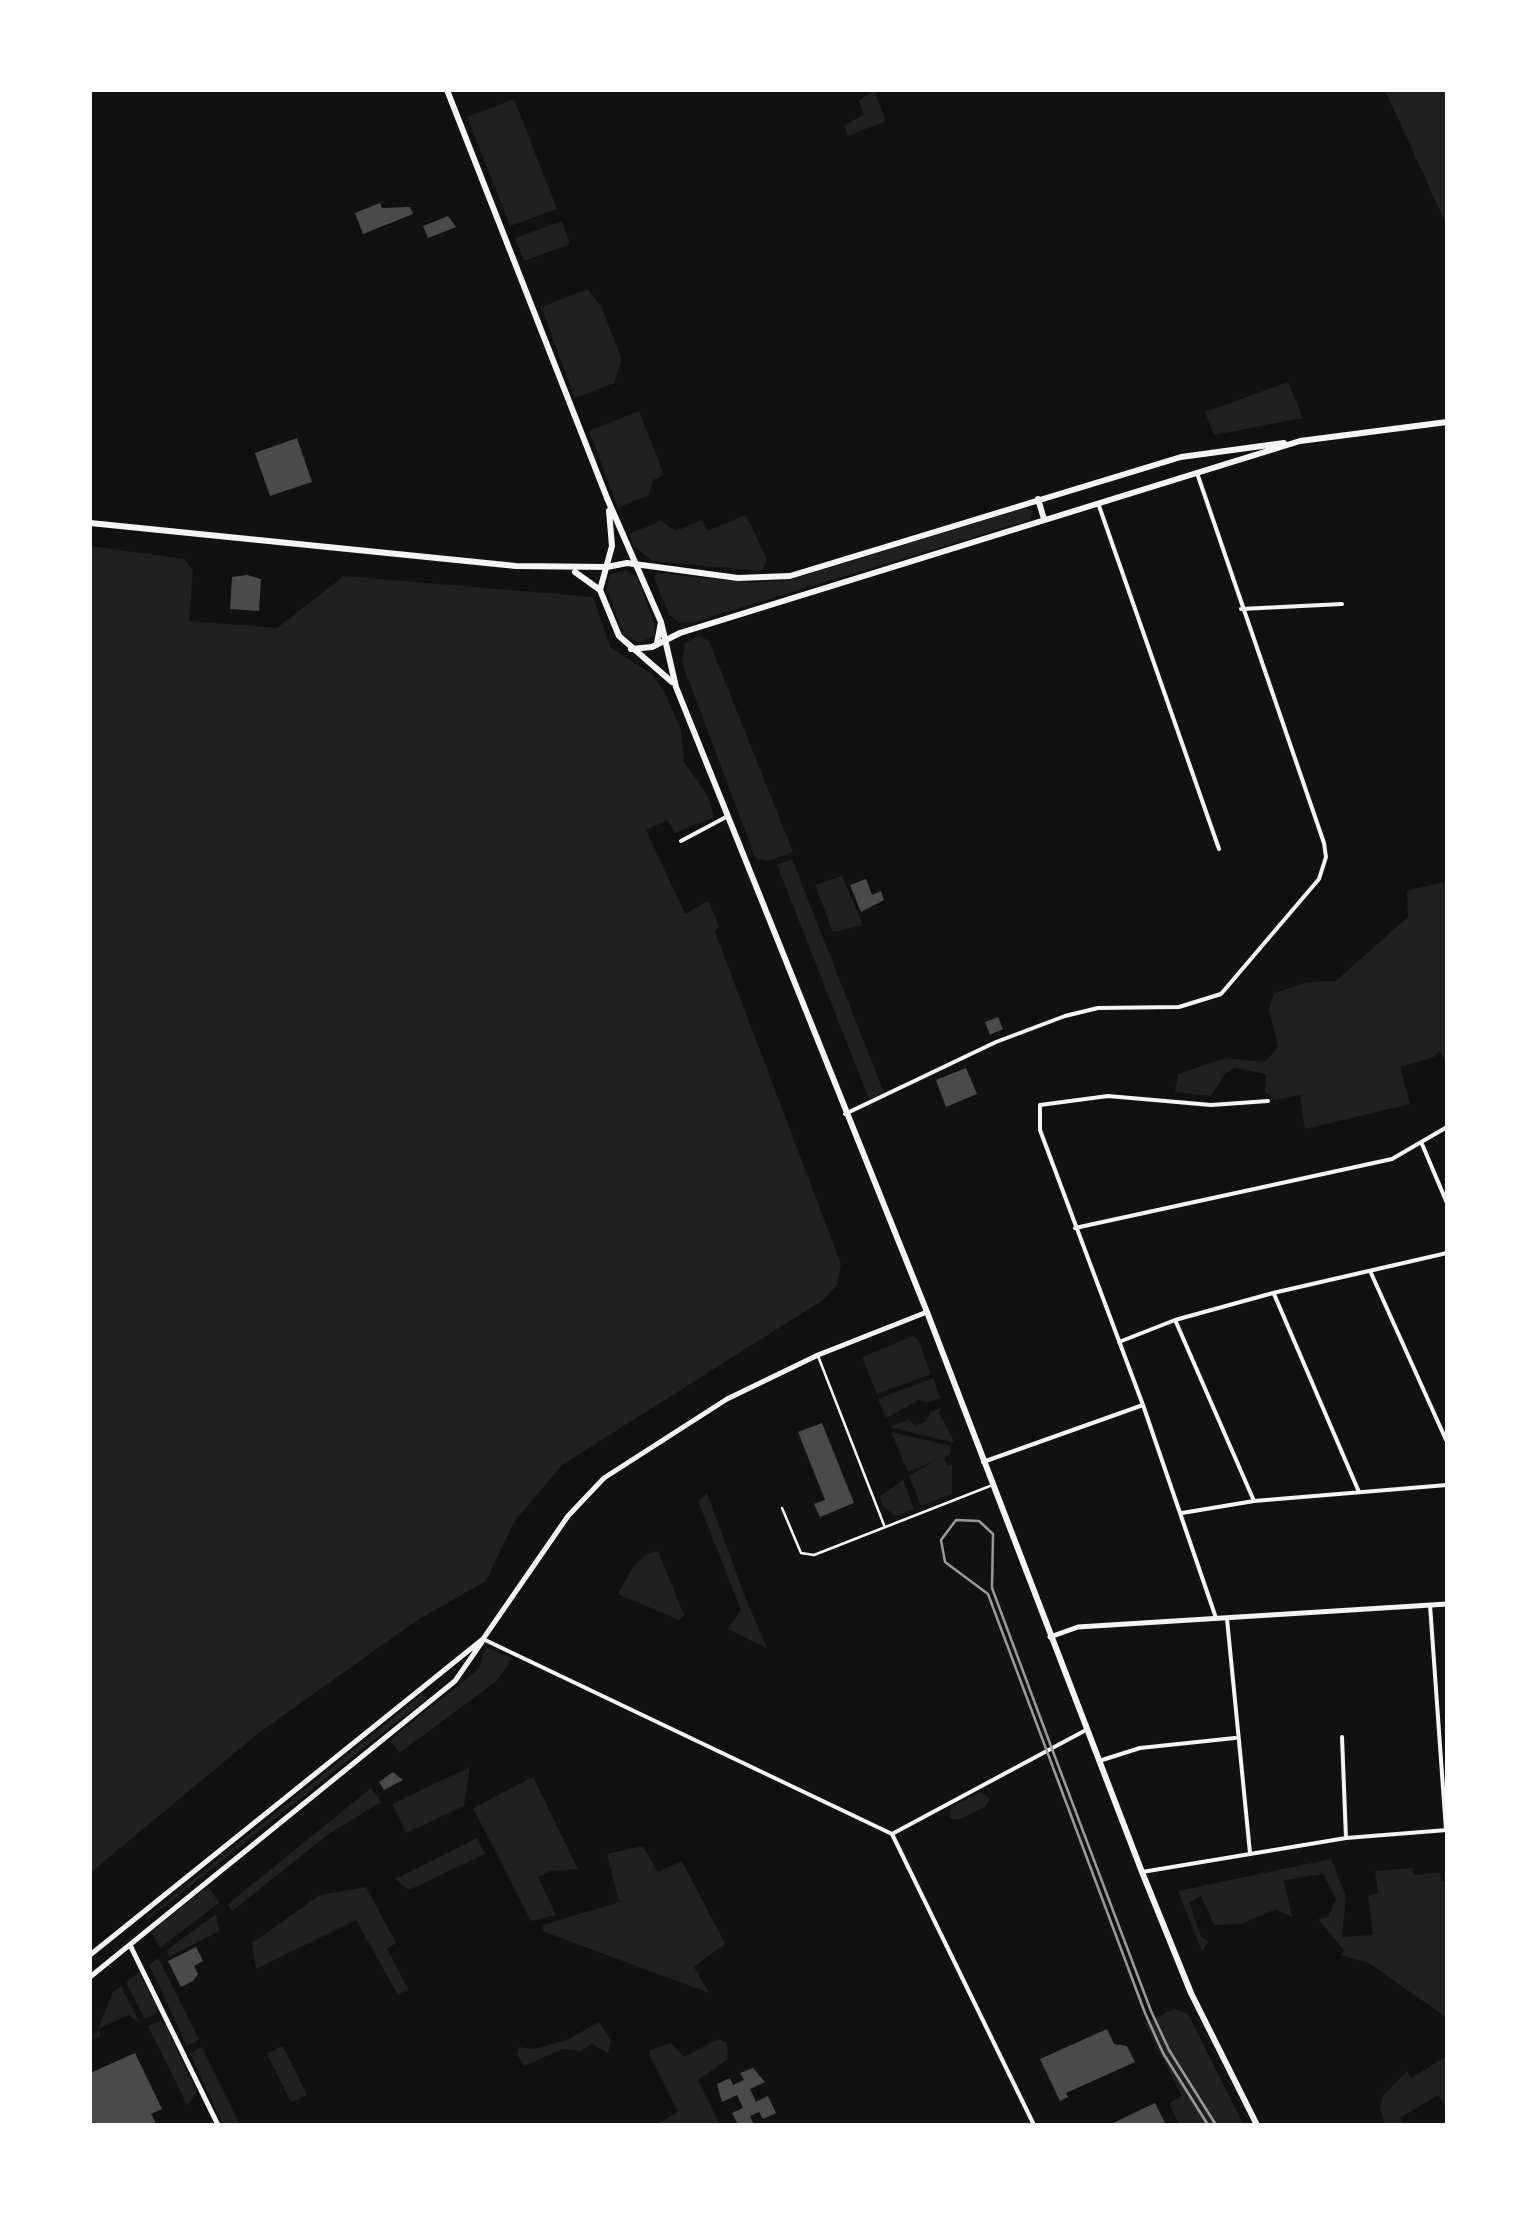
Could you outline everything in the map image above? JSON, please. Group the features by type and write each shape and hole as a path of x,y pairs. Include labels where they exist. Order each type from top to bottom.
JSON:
{"main road":[{"path":"447,90 607,498 667,639 676,687 926,1312 1142,1872 1191,1992 1257,2125"},
{"path":"90,523 569,570 622,563 778,578 1202,453 1447,422"},
{"path":"632,649 652,647 667,639 1300,441"},
{"path":"600,590 612,535 607,498"},
{"path":"1038,500 1044,520"},
{"path":"569,570 587,577 600,590 619,636 676,687"},
{"path":"652,647 661,638 660,622"}],"street":[{"path":"1202,453 1207,469"},
{"path":"846,1114 978,1050 1065,1016 1113,1007 1179,1007 1221,994 1319,879 1326,857 1324,844 1197,472"},
{"path":"1098,503 1220,849"},
{"path":"1241,609 1342,604"},
{"path":"681,841 728,816"},
{"path":"1216,1618 1143,1405 1040,1130 1040,1105 1108,1096 1211,1105 1268,1101"},
{"path":"1075,1228 1392,1159 1447,1127"},
{"path":"1422,1144 1447,1203"},
{"path":"1119,1342 1176,1320 1273,1293 1447,1252"},
{"path":"1370,1271 1447,1442"},
{"path":"1273,1293 1359,1492"},
{"path":"90,1978 455,1682 471,1664 483,1639 568,1516 604,1478 727,1399 926,1312"},
{"path":"1176,1320 1254,1501"},
{"path":"983,1462 1143,1405"},
{"path":"1182,1514 1254,1501 1447,1485"},
{"path":"1050,1636 1078,1627 1447,1604"},
{"path":"1142,1872 1346,1838 1446,1830 1430,1606"},
{"path":"1227,1617 1235,1738 1250,1853"},
{"path":"483,1639 892,1834 1034,2125"},
{"path":"90,1955 483,1639"},
{"path":"892,1834 1087,1730"},
{"path":"1342,1736 1346,1838"},
{"path":"1099,1761 1140,1748 1235,1738"},
{"path":"120,1931 218,2125"}],"lane":[{"path":"818,1356 885,1527"},
{"path":"782,1508 801,1553 814,1555 992,1485"}],"shaded area":[{"path":"874,90 886,121 848,136 844,126 864,114 859,101"},
{"path":"1385,90 1447,90 1447,226"},
{"path":"514,99 557,209 510,226 467,117"},
{"path":"562,221 570,244 524,261 515,238"},
{"path":"588,289 601,306 622,360 614,383 575,398 541,307"},
{"path":"1288,382 1303,418 1214,435 1205,412"},
{"path":"639,411 664,475 653,480 649,495 618,508 589,431"},
{"path":"1025,508 1033,511 1030,520 693,622 679,622 669,615 654,578 657,573 753,583 790,580"},
{"path":"746,515 767,559 762,571 653,561 634,547 629,534 661,521 676,531 702,520 707,531"},
{"path":"90,546 185,559 193,571 189,621 277,628 344,576 593,597 610,647 652,674 665,693 681,730 684,762 708,796 714,817 675,833 668,820 646,830 685,914 708,901 719,926 715,932 841,1264 837,1285 823,1300 562,1465 514,1522 486,1581 419,1619 260,1732 90,1873"},
{"path":"626,570 637,577 655,625 654,635 640,643 624,635 607,589 609,575"},
{"path":"699,636 709,641 793,852 768,861 756,859 682,663 685,643"},
{"path":"792,859 884,1093 869,1099 777,865"},
{"path":"842,876 863,925 833,932 815,885"},
{"path":"1447,881 1447,1064 1439,1051 1434,1057 1400,1067 1410,1104 1305,1129 1300,1095 1275,1100 1265,1092 1266,1074 1235,1068 1225,1074 1211,1096 1175,1092 1178,1074 1225,1058 1265,1062 1278,1047 1269,1009 1275,993 1307,982 1336,981 1408,917 1407,891"},
{"path":"913,1336 931,1374 877,1394 862,1357"},
{"path":"933,1378 940,1398 926,1403 919,1400 886,1418 878,1399"},
{"path":"941,1408 939,1413 955,1443 889,1427 908,1420 916,1425 927,1421 930,1412"},
{"path":"891,1432 951,1446 950,1454 944,1458 948,1466 952,1464 952,1494 921,1506 909,1476 934,1461 908,1472"},
{"path":"903,1480 914,1509 896,1516 882,1506 880,1496"},
{"path":"707,1493 767,1648 728,1629 741,1610 698,1501"},
{"path":"658,1551 684,1615 679,1620 618,1594 634,1565 648,1553"},
{"path":"485,1647 512,1658 497,1681 399,1753 390,1740 479,1669"},
{"path":"421,1695 427,1698 146,1921 147,1917"},
{"path":"470,1767 464,1806 406,1833 392,1804"},
{"path":"533,1777 578,1869 550,1871 538,1877 556,1915 531,1921 473,1808"},
{"path":"371,1788 381,1802 326,1836 232,1911 228,1904"},
{"path":"981,1792 990,1798 986,1806 958,1820 949,1818 951,1807"},
{"path":"477,1838 485,1854 409,1890 395,1879"},
{"path":"643,1846 658,1872 682,1861 725,1944 694,1967 709,1993 542,1931 543,1925 619,1902 607,1854"},
{"path":"1331,1859 1346,1896 1342,1937 1373,1935 1368,1896 1378,1893 1375,1871 1412,1868 1414,1875 1440,1873 1441,1881 1447,1880 1447,2018 1369,1963 1341,1955 1344,1950 1318,1919 1328,1917 1336,1899 1323,1874 1284,1880 1292,1917 1276,1909 1241,1924 1214,1925 1201,1896 1189,1902 1201,1936 1208,1942 1202,1951 1178,1891"},
{"path":"208,1886 219,1903 160,1948 151,1932"},
{"path":"366,1887 396,1943 387,1949 408,1989 398,1995 356,1920 256,1969 252,1943 320,1895"},
{"path":"216,1914 219,1931 169,1957 167,1950"},
{"path":"158,1958 199,2040 187,2046 149,1965"},
{"path":"139,1972 157,2007 155,2014 145,2019 126,1982"},
{"path":"121,1986 139,2022 128,2015 98,2029 113,1992"},
{"path":"1174,2009 1188,2014 1244,2125 1179,2125 1169,2103 1182,2096 1145,2023"},
{"path":"160,2021 165,2024 197,2093 187,2105 148,2026"},
{"path":"599,2022 611,2040 608,2053 592,2044 580,2051 563,2049 524,2066 517,2054 519,2047 534,2049 567,2040"},
{"path":"718,2039 727,2043 728,2059 698,2080 720,2125 655,2125 678,2112 650,2050 671,2043 684,2057"},
{"path":"283,2046 307,2095 291,2102 267,2054"},
{"path":"202,2047 240,2125 223,2125 190,2053"},
{"path":"1447,2056 1447,2109 1438,2095 1400,2118 1403,2125 1385,2123 1380,2108 1383,2096 1407,2071 1411,2078"}],"building":[{"path":"380,203 382,208 410,207 413,214 363,234 355,213"},
{"path":"448,216 456,227 428,238 423,226"},
{"path":"297,438 312,482 270,496 255,453"},
{"path":"247,575 261,579 259,611 230,609 232,577"},
{"path":"866,879 872,895 881,891 884,900 861,912 850,885"},
{"path":"998,1017 1003,1029 990,1035 985,1022"},
{"path":"966,1068 977,1094 946,1107 936,1080"},
{"path":"822,1423 854,1503 820,1517 814,1504 825,1500 798,1432"},
{"path":"393,1772 403,1780 384,1790 379,1782"},
{"path":"196,1947 203,1961 194,1966 198,1974 193,1981 181,1987 168,1961"},
{"path":"1107,2029 1114,2044 1127,2046 1135,2062 1066,2093 1068,2097 1060,2101 1040,2059"},
{"path":"135,2053 162,2109 151,2114 157,2125 90,2125 90,2073"},
{"path":"753,2068 765,2082 750,2089 756,2102 768,2096 776,2113 763,2119 759,2112 750,2116 754,2125 738,2125 732,2113 743,2108 737,2095 722,2102 717,2084 730,2078 733,2085 744,2080 740,2073"},
{"path":"1155,2103 1166,2125 1109,2125"}],"tram line":[{"path":"1208,2125 1163,2053 1145,2013 988,1594 945,1562 941,1540 956,1520 979,1521 993,1534 992,1588 1052,1749 1151,2011 1169,2050 1216,2125"}]}
